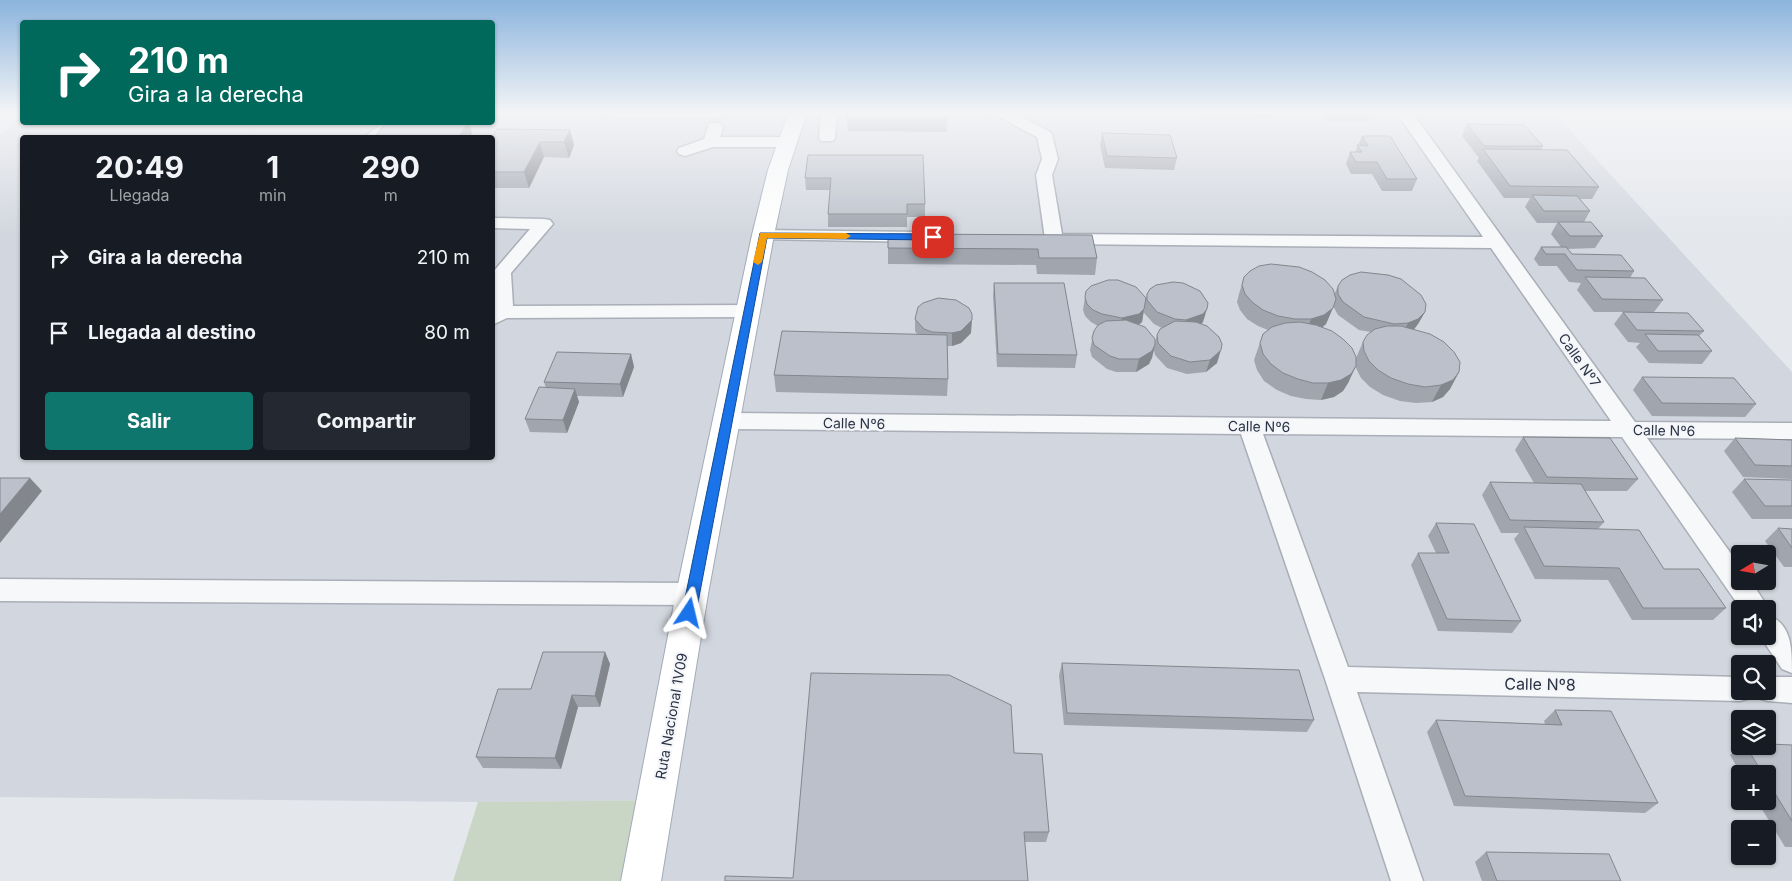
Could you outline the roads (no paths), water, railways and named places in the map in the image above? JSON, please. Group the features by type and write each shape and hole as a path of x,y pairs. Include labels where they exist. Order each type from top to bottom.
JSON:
{"main road":[{"name":"Ruta Nacional 1V09","path":"642,881 692,594 763,235 778,170 784,153"}],"street":[{"path":"1049,153 1050,159 1044,175 1054,239"},
{"name":"Calle Nº7","path":"1434,153 1750,600"},
{"path":"495,224 544,224 502,272 498,315 748,311"},
{"path":"763,235 932,237"},
{"path":"1035,238 1498,243"},
{"name":"Calle Nº6","path":"727,421 1792,432"},
{"path":"1249,426 1339,680 1407,881"},
{"path":"0,590 692,594"},
{"path":"1776,638 1792,661"},
{"name":"Calle Nº8","path":"1339,680 1731,689"},
{"path":"1776,689 1792,690"}]}
